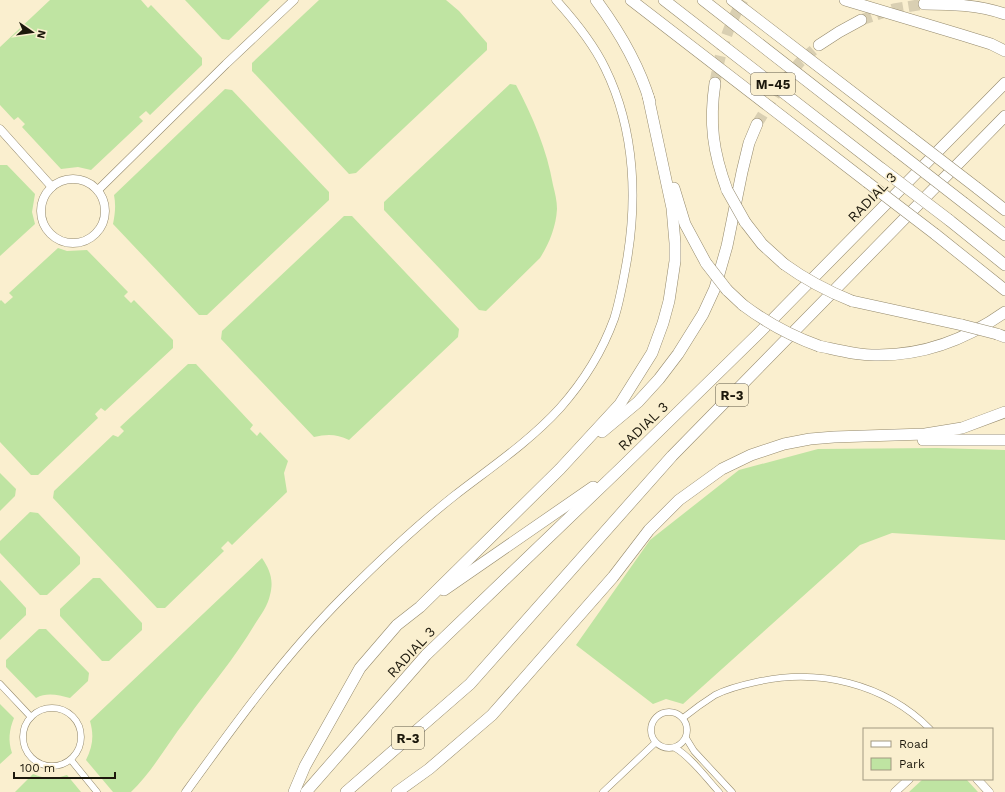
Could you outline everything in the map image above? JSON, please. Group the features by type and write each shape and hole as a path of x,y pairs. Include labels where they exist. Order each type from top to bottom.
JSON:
{"highway":[{"path":"596,0 611,20 629,51 643,81 685,224 706,262 727,290 743,305 779,329 798,339 819,346 853,353 879,356 937,348 987,324 1005,312"},
{"path":"631,0 935,234 1005,290"},
{"name":"M-45","path":"664,0 950,220 1005,265"},
{"name":"M-45","path":"703,0 1005,235"},
{"path":"732,0 1005,210"},
{"path":"845,0 962,35 990,44 1005,51"},
{"path":"924,4 966,5 1005,14"},
{"path":"819,45 861,20"},
{"path":"714,83 712,104 714,144 719,169 727,190 745,222 762,244 784,264 804,279 852,301 962,325 1001,336"},
{"name":"RADIAL 3","path":"306,792 426,655 622,468 760,332 1005,83"},
{"path":"420,607 560,469 620,404 635,382 652,352 664,323 669,301 675,261 675,243 672,208 648,96"},
{"name":"R-3","path":"346,792 470,684 672,456 1005,116"},
{"path":"560,469 638,402 659,379 678,354 702,314 715,288 726,253 742,172 749,143 757,124"},
{"path":"397,792 429,769 492,715 613,577 649,530 678,500 722,469 751,455 810,439 834,436 925,434 962,428 1005,412"},
{"path":"834,436 874,440 1005,440"},
{"path":"294,792 305,766 360,668 397,625 420,607 622,468"}],"street":[{"path":"98,190 294,0"},
{"path":"186,792 265,684 288,656 343,596 433,513 534,433 560,408 583,380 600,350 614,318 628,256 632,222 633,184 630,145 621,107 605,68 578,24 556,0"},
{"path":"0,129 52,187"},
{"path":"70,179 81,180 98,190 105,208 104,216 102,225 89,239 68,243 59,240 50,233 44,225 41,215 45,195 52,187 60,182 70,179"},
{"path":"683,718 716,695 744,684 774,678 812,676 839,680 866,688 894,701 919,718 929,728"},
{"path":"0,684 31,716"},
{"path":"48,708 57,708 66,711 73,717 79,725 81,744 71,760 55,766 46,766 38,763 31,757 26,750 23,737 26,724 31,716 38,711 48,708"},
{"path":"675,748 679,746 686,738 687,728 683,718 678,714 668,712 662,713 653,722 651,728 652,738 656,743 664,748 675,748 680,751 719,792"},
{"path":"686,738 694,751 732,792"},
{"path":"603,792 656,743"},
{"path":"71,760 97,792"},
{"path":"895,792 908,780"},
{"path":"978,780 989,792"}],"green space":[{"path":"50,0 141,0 148,8 151,5 202,58 202,65 150,115 146,111 139,117 143,121 91,170 78,167 61,169 22,127 25,124 18,117 14,120 0,105 0,47"},
{"path":"185,0 270,0 229,40 222,39"},
{"path":"319,0 446,0 459,11 487,43 487,50 356,173 349,174 252,71 252,63"},
{"path":"510,84 516,85 534,121 543,146 556,197 556,216 552,235 540,258 486,311 479,310 384,210 384,202"},
{"path":"225,89 232,90 329,192 329,200 207,315 199,315 113,224 115,210 114,195"},
{"path":"0,165 7,165 35,194 32,212 35,224 0,256"},
{"path":"344,216 352,216 459,329 458,337 349,440 332,435 314,437 221,339 222,331"},
{"path":"58,248 67,251 87,250 128,292 124,296 131,303 134,300 173,340 173,348 105,411 101,408 95,414 98,418 38,475 31,475 0,442 0,301 1,300 5,304 13,297 9,293"},
{"path":"188,364 196,364 253,425 250,429 257,436 260,432 288,461 284,473 287,492 232,545 228,541 221,548 224,551 165,608 157,608 53,498 54,491 113,435 118,437 124,431 120,427"},
{"path":"937,448 1005,450 1005,540 892,533 860,545 683,704 666,699 653,704 576,645 650,540 739,470 818,449"},
{"path":"0,473 16,489 15,496 0,511"},
{"path":"30,512 38,513 80,557 80,564 47,595 40,595 0,553 0,541"},
{"path":"262,558 270,575 272,585 269,599 262,614 230,661 139,784 131,792 113,792 86,760 92,740 90,721"},
{"path":"93,578 100,578 142,623 142,630 109,661 102,661 60,616 60,609"},
{"path":"0,580 26,608 26,615 0,640"},
{"path":"39,629 46,629 89,673 88,681 70,698 57,695 44,695 36,698 6,667 6,660"},
{"path":"0,704 14,718 10,736 12,753 0,764"},
{"path":"33,774 50,778 67,775 81,792 15,792"},
{"path":"922,780 967,780 978,792 909,792"}],"tunnel":[{"path":"715,83 725,40 743,0"},
{"path":"861,20 894,9 924,4"},
{"path":"757,124 783,82 800,62 819,45"}]}
